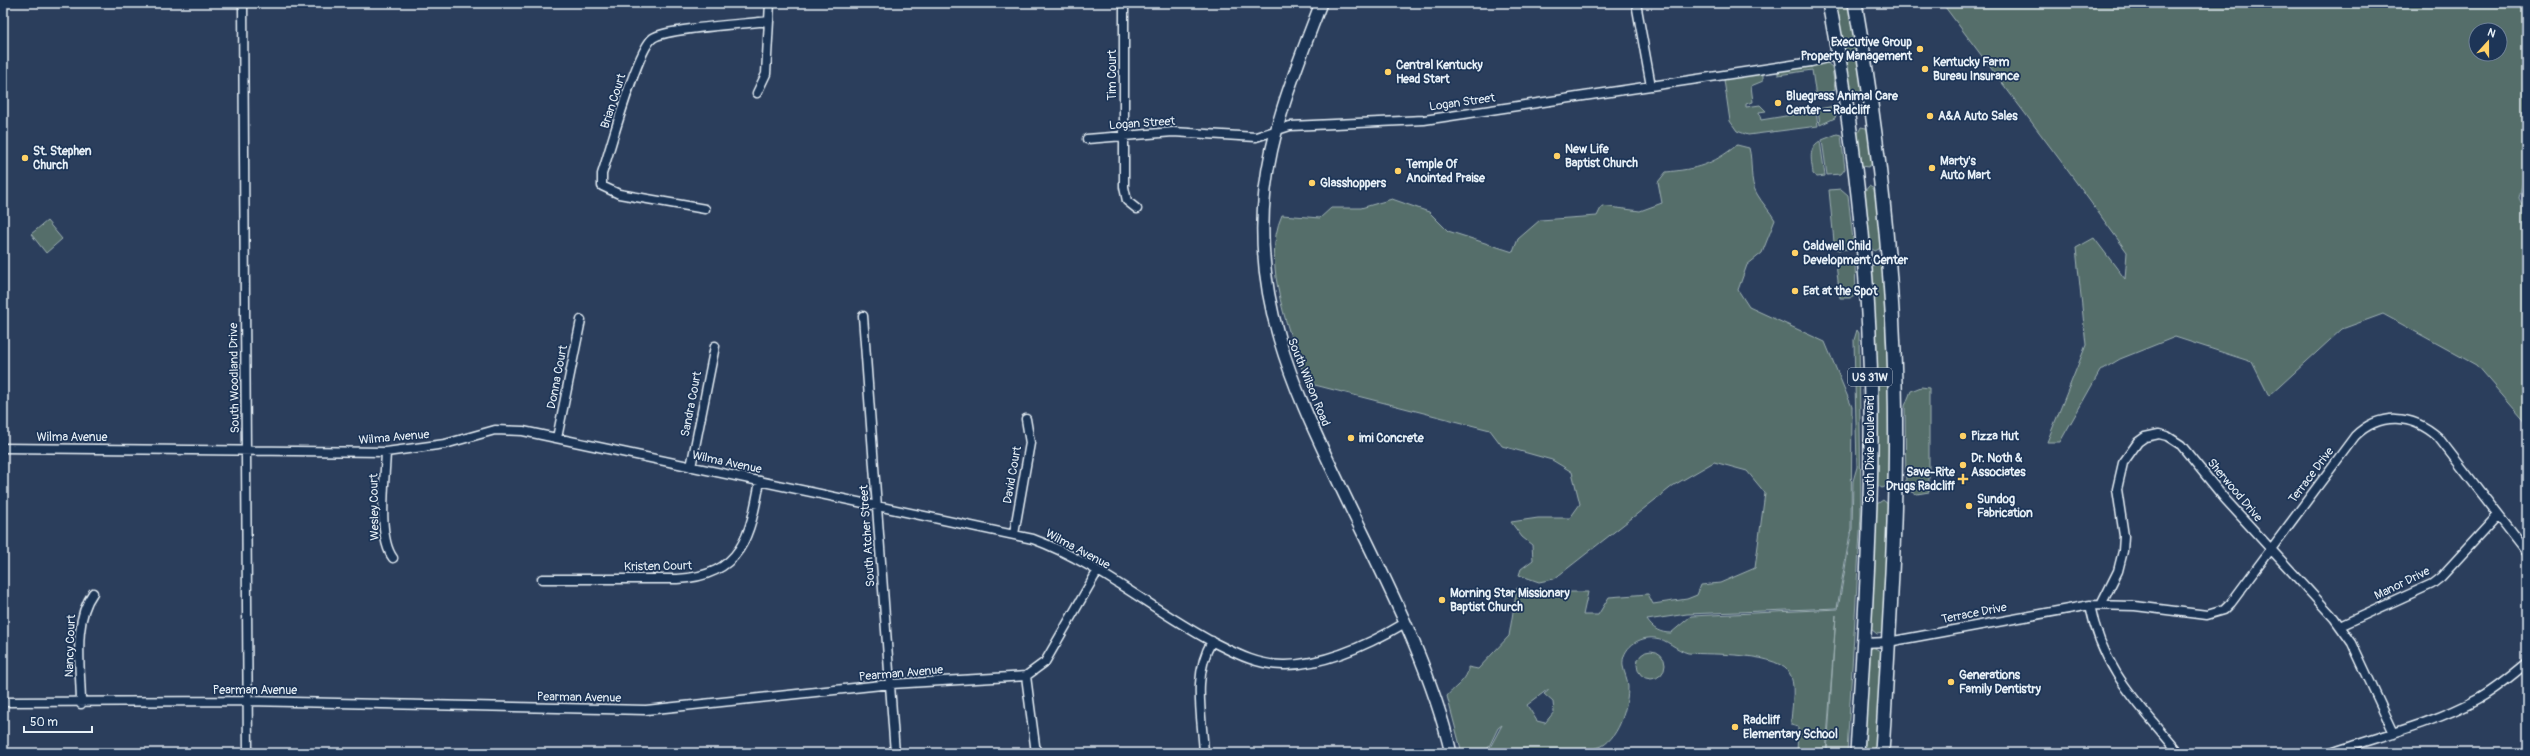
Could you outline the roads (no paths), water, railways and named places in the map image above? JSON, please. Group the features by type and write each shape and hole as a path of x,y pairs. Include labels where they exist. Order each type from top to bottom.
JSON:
{"highway":[{"name":"South Dixie Boulevard","path":"1829,3 1839,55 1856,179 1867,308 1871,404 1871,496 1857,753"},
{"name":"South Dixie Boulevard","path":"1854,3 1870,94 1880,172 1893,323 1895,512 1882,753"}],"main road":[{"name":"South Wilson Road","path":"1321,3 1276,131 1265,191 1262,240 1264,271 1274,325 1289,372 1306,414 1431,681 1452,753"}],"street":[{"name":"South Woodland Drive","path":"242,3 247,451 248,753"},
{"path":"757,93 766,74 770,3"},
{"path":"1636,3 1651,86"},
{"name":"Tim Court","path":"1124,8 1125,194 1127,201 1137,209"},
{"name":"Brian Court","path":"705,209 619,194 602,186 602,174 638,62 647,43 664,34 769,21"},
{"name":"Logan Street","path":"1087,139 1173,132 1256,137 1290,126 1424,120 1811,62 1839,55"},
{"name":"South Atcher Street","path":"863,316 895,753"},
{"name":"Donna Court","path":"557,438 581,320"},
{"name":"Sandra Court","path":"691,467 715,346"},
{"name":"Terrace Drive","path":"1864,643 1888,642 2090,605 2155,608 2198,615 2215,614 2231,603 2270,548 2355,436 2370,424 2390,418 2420,424 2438,437 2527,552"},
{"name":"David Court","path":"1014,534 1030,443 1026,419"},
{"name":"Wilma Avenue","path":"3,448 135,448 247,451 386,452 445,444 495,430 523,431 1014,534 1046,544 1097,572 1184,626 1246,658 1286,665 1337,655 1386,635 1405,623"},
{"name":"Sherwood Drive","path":"2101,605 2118,571 2123,551 2124,536 2117,489 2120,472 2128,455 2138,442 2152,434 2167,436 2181,444 2225,499 2340,626 2352,643 2394,732"},
{"name":"Wesley Court","path":"386,452 384,535 388,551 393,558"},
{"name":"Kristen Court","path":"542,579 677,579 694,578 710,574 733,559 744,544 753,519 760,481"},
{"name":"Manor Drive","path":"2340,626 2432,584 2441,577 2498,516"},
{"path":"1036,753 1026,676 1045,662 1097,572"},
{"name":"Nancy Court","path":"81,704 81,620 85,604 93,593"},
{"path":"2090,605 2096,632 2110,666 2179,753"},
{"path":"1204,753 1199,673 1203,658 1212,641"},
{"path":"2331,753 2437,718 2479,699 2527,663"},
{"name":"Pearman Avenue","path":"3,702 81,704 247,701 646,710 891,684 1026,676"}],"place":[{"name":"Executive Group Property Management","path":"1920,49"},
{"name":"Kentucky Farm Bureau Insurance","path":"1925,69"},
{"name":"Central Kentucky Head Start","path":"1388,72"},
{"name":"Bluegrass Animal Care Center – Radcliff","path":"1778,103"},
{"name":"A&A Auto Sales","path":"1930,116"},
{"name":"New Life Baptist Church","path":"1557,156"},
{"name":"St. Stephen Church","path":"25,158"},
{"name":"Marty's Auto Mart","path":"1932,168"},
{"name":"Temple Of Anointed Praise","path":"1398,171"},
{"name":"Glasshoppers","path":"1312,183"},
{"name":"Caldwell Child Development Center","path":"1795,253"},
{"name":"Eat at the Spot","path":"1795,291"},
{"name":"Pizza Hut","path":"1963,436"},
{"name":"imi Concrete","path":"1351,438"},
{"name":"Dr. Noth & Associates","path":"1963,465"},
{"name":"Save-Rite Drugs Radcliff","path":"1963,479"},
{"name":"Sundog Fabrication","path":"1969,506"},
{"name":"Morning Star Missionary Baptist Church","path":"1442,600"},
{"name":"Generations Family Dentistry","path":"1951,682"},
{"name":"Radcliff Elementary School","path":"1735,727"}]}
